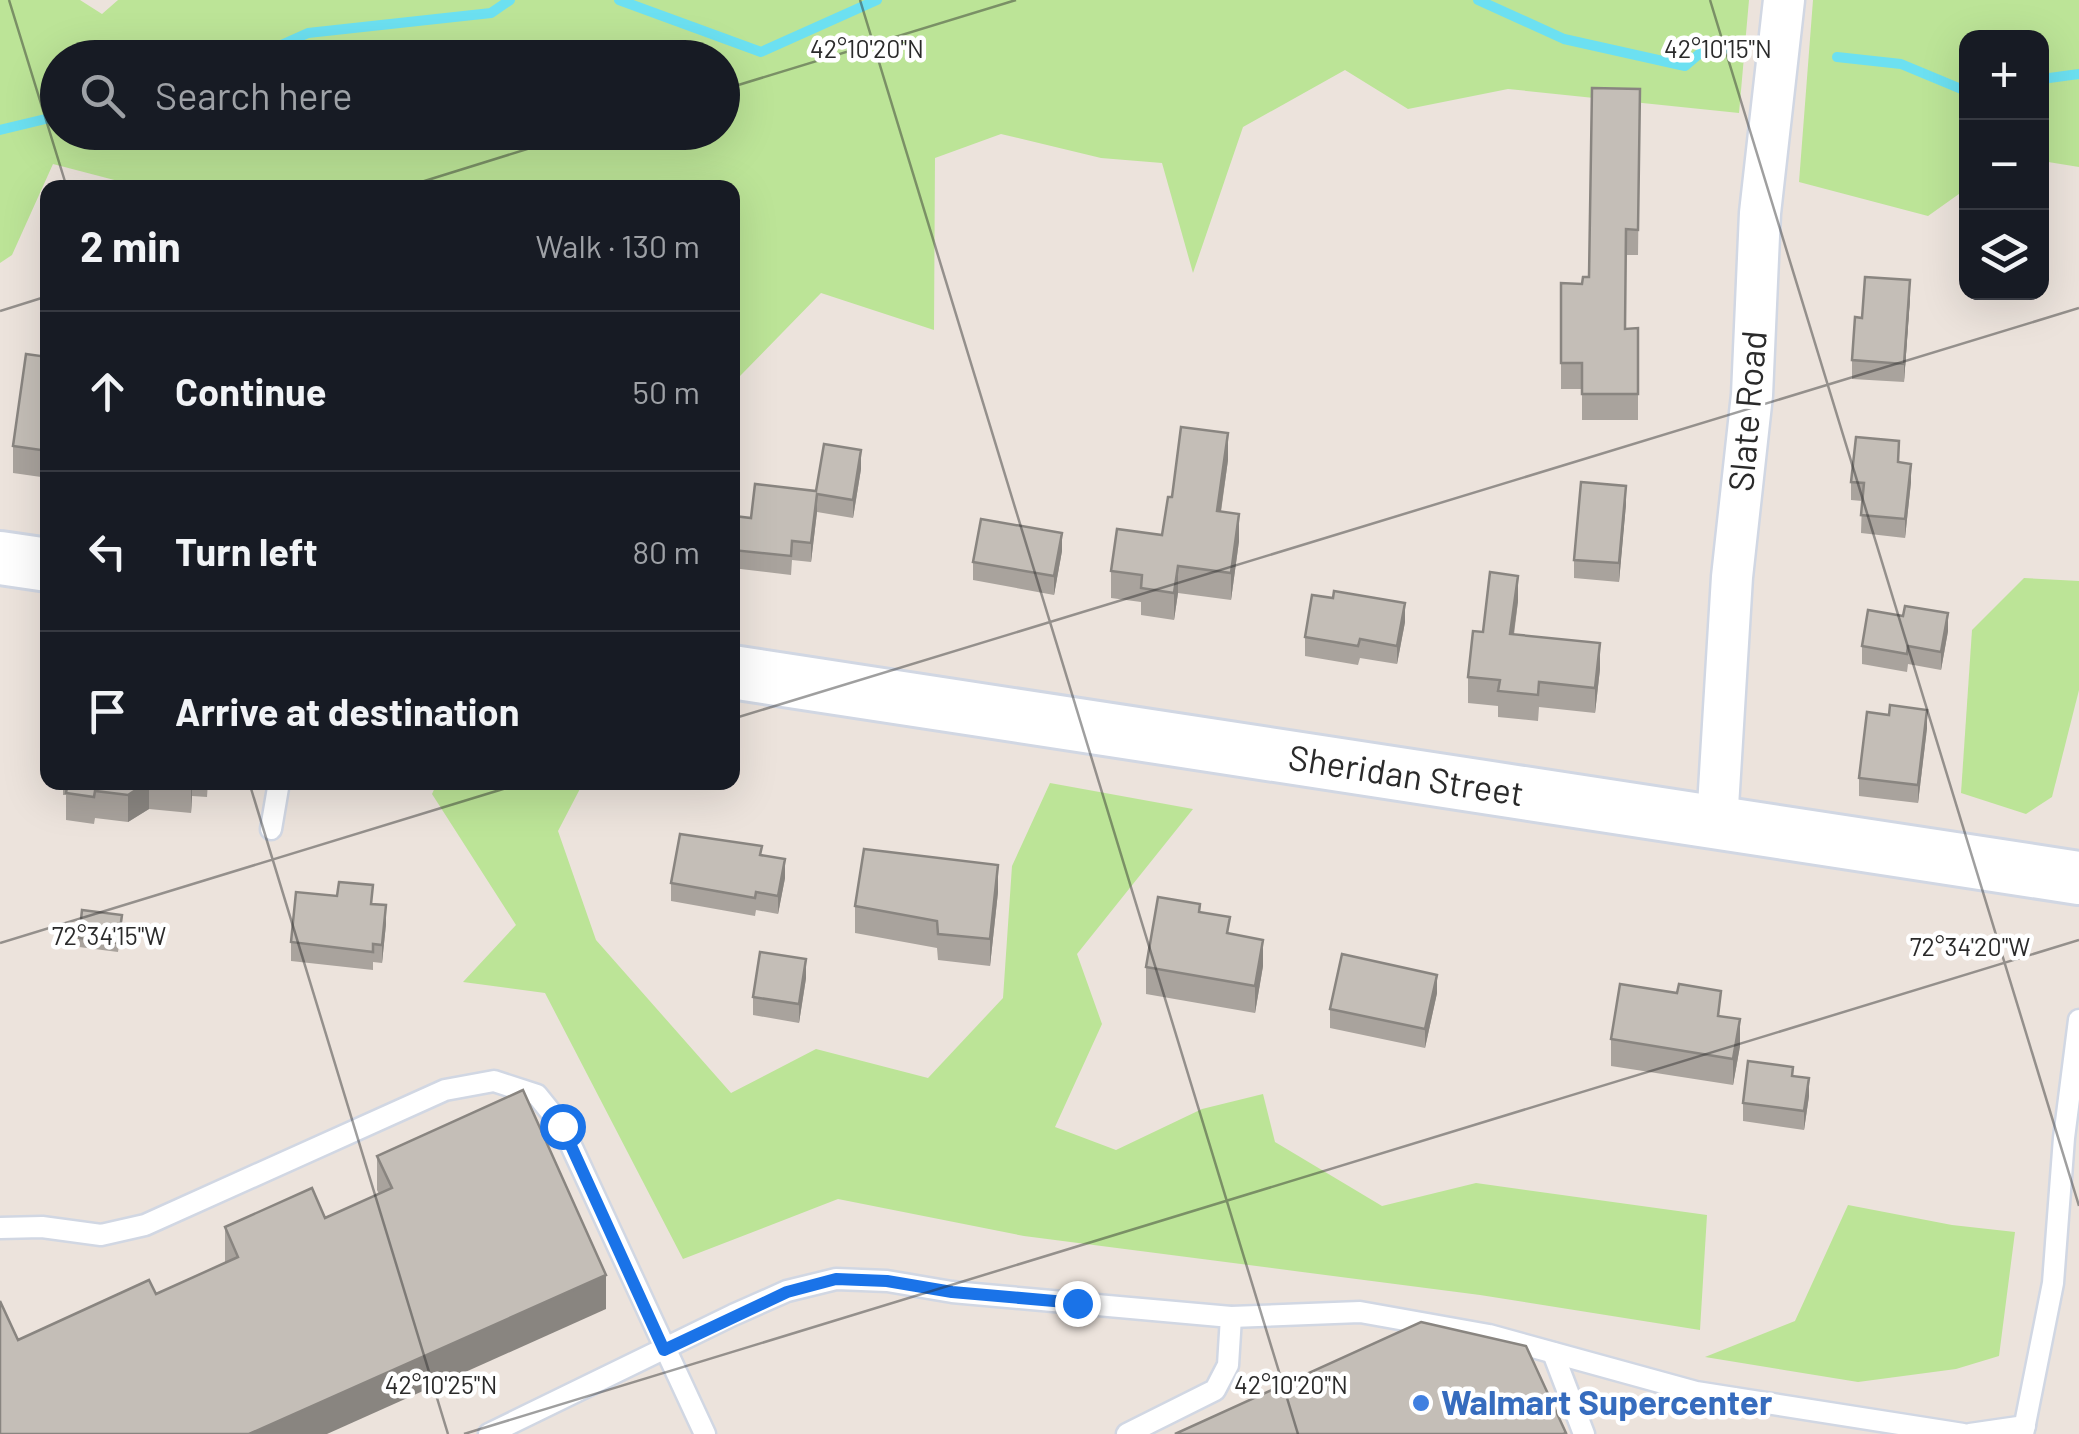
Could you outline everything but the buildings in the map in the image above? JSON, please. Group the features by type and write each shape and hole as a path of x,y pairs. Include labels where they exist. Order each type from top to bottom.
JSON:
{"street":[{"name":"Slate Road","path":"1717,823 1732,576 1752,394 1760,213 1784,0"},
{"path":"0,558 40,564"},
{"name":"Sheridan Street","path":"740,673 2079,878"}],"lane":[{"path":"271,829 278,790"},
{"path":"490,1434 787,1292 836,1279 1231,1317 1360,1312 1489,1336 1696,1392 1966,1434 2024,1430 2053,1283 2064,1138 2079,1020"},
{"path":"0,1228 100,1235 145,1225 446,1090 494,1081 537,1094 562,1126 705,1434"},
{"path":"1128,1434 1215,1390 1228,1365 1231,1317"},
{"path":"1553,1353 1584,1434"}],"green space":[{"path":"0,0 80,0 102,14 118,0 1749,0 1739,113 1508,89 1408,109 1345,70 1243,127 1193,273 1162,163 1101,158 1001,134 935,158 934,330 821,293 740,376 740,180 114,180 53,164 46,180 40,180 40,193 12,255 0,263"},
{"path":"1813,0 2079,0 2079,167 2049,162 2049,30 1959,30 1959,194 1928,216 1799,182"},
{"path":"2024,578 2079,581 2079,690 2052,797 2026,814 1961,793 1972,630"},
{"path":"1050,783 1193,809 1077,954 1102,1024 1055,1127 1116,1150 1202,1109 1263,1094 1275,1142 1382,1206 1476,1183 1707,1215 1700,1330 1480,1295 1024,1236 838,1199 683,1259 545,993 463,982 516,925 432,794 434,790 579,790 558,831 596,940 731,1093 816,1049 928,1078 1003,998 1012,866"},
{"path":"1848,1205 1952,1225 2015,1232 1999,1356 1956,1369 1858,1382 1705,1357 1795,1321"}],"waterway":[{"path":"292,40 308,33 491,13 510,0"},
{"path":"619,0 728,40"},
{"path":"740,44 761,52 877,0"},
{"path":"1478,0 1564,39 1685,66 1705,49 1738,48"},
{"path":"1837,57 1901,64 1959,88"},
{"path":"2049,78 2079,74"},
{"path":"0,130 40,120"}],"place":[{"name":"Walmart Supercenter","path":"1421,1403"}],"route":[{"path":"562,1126 664,1350 787,1292 836,1279 887,1281 952,1292 1077,1303"}]}
